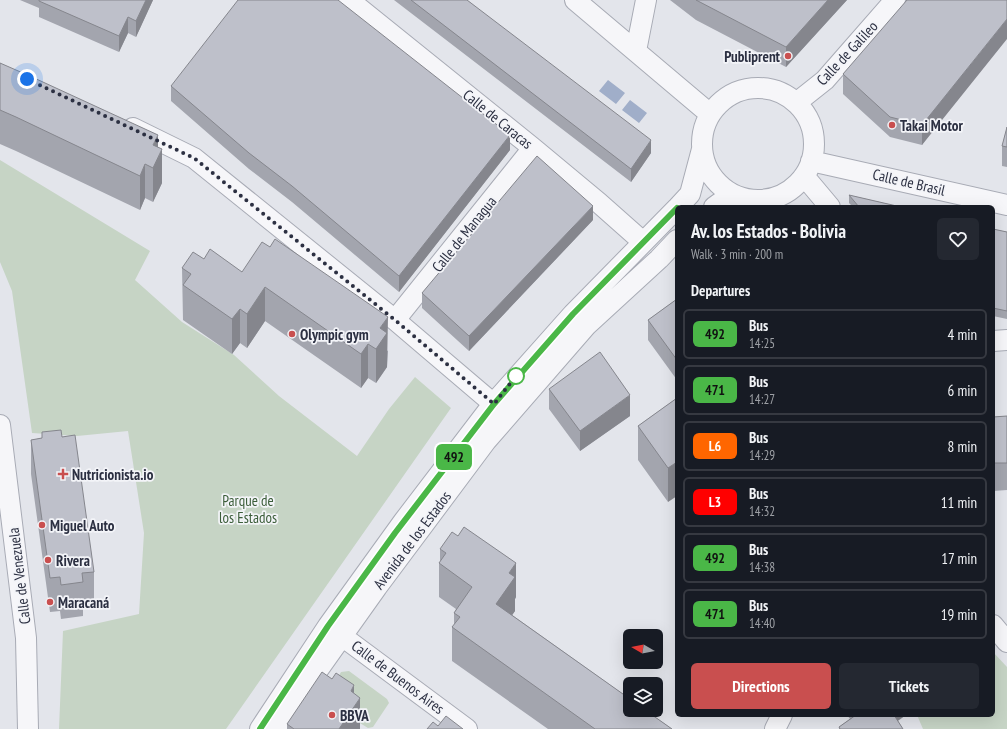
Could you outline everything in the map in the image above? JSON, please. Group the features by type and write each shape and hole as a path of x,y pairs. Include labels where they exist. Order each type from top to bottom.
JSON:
{"street":[{"name":"Calle de Caracas","path":"349,0 533,148 643,242"},
{"path":"575,0 710,114"},
{"path":"636,51 646,0"},
{"name":"Calle de Galileo","path":"796,103 825,80 895,0"},
{"path":"750,88 767,88 782,93 796,103 806,115 812,130 814,145 808,168 793,188 779,196 763,200 747,199 732,194 717,183 706,167 702,149 702,137 710,114 721,101 735,92 750,88"},
{"path":"118,121 194,158 395,320 501,410"},
{"name":"Calle de Managua","path":"395,320 533,148"},
{"name":"Avenida de los Estados","path":"679,205 690,194 702,149"},
{"path":"808,168 829,205"},
{"name":"Calle de Brasil","path":"808,168 1007,205"},
{"path":"717,205 732,194"},
{"name":"Avenida de los Estados","path":"260,729 335,631 486,441 501,410 573,314 675,209"},
{"name":"Avenida de los Estados","path":"501,410 586,326 659,260 675,242"},
{"path":"995,341 1007,340"},
{"name":"Calle de Venezuela","path":"0,425 26,638 28,729"},
{"path":"995,627 1007,642"},
{"name":"Avenida de los Estados","path":"276,729 335,631"},
{"name":"Calle de Buenos Aires","path":"335,631 467,729"},
{"path":"775,729 781,717"}],"green space":[{"name":"Parque de los Estados","path":"0,160 150,251 135,280 182,322 234,355 279,396 357,456 389,409 415,377 451,408 226,729 59,729 63,631 139,614 144,533 128,431 77,436 32,433 12,291 0,262"},
{"path":"995,654 1007,667 1007,729 923,729 918,717 995,717"},
{"path":"349,671 387,699 389,703 373,727 368,728 329,704 326,700 341,672"}],"water":[{"path":"608,80 625,93 616,104 599,91"},
{"path":"630,100 647,113 639,123 622,110"}],"building":[{"path":"39,0 146,0 136,21 128,17 119,36"},
{"path":"238,0 338,0 510,135 399,276 292,186 249,153 171,86"},
{"path":"411,0 467,0 651,140 631,169"},
{"path":"696,0 828,0 786,47"},
{"path":"907,0 1007,0 1007,19 922,125 890,117 843,74"},
{"path":"0,63 158,135 153,145 162,149 153,168 145,164 140,176 0,110"},
{"path":"1007,127 1007,147 1002,146"},
{"path":"537,156 593,206 469,336 422,293"},
{"path":"849,195 892,205 857,205"},
{"path":"995,229 1007,232 1007,311 995,308"},
{"path":"275,239 388,317 380,328 387,333 376,349 368,344 361,354 265,287 247,314 240,309 232,319 183,285 191,274 182,268 193,252 204,259 210,249 242,272 262,242 270,247"},
{"path":"675,300 675,357 648,320"},
{"path":"600,352 630,395 580,431 549,389"},
{"path":"675,399 675,463 668,468 638,426"},
{"path":"1007,416 1007,463 995,463 995,417"},
{"path":"61,430 62,437 75,435 94,572 82,573 83,582 61,585 60,577 50,578 31,440 42,438 42,432"},
{"path":"464,527 516,563 509,573 515,577 496,604 623,694 623,717 655,717 672,729 595,729 452,627 460,617 454,613 472,587 439,563 446,553 440,549 452,532 458,536"},
{"path":"322,672 332,679 336,673 354,685 351,691 360,698 339,729 294,729 287,724"},
{"path":"446,716 463,729 427,729 433,722 438,726"},
{"path":"853,717 895,717 903,729 840,729 839,727"}],"bus line":[{"name":"492","path":"260,729 328,626 395,533 516,376 573,314 675,210"}],"place":[{"name":"Publiprent","path":"788,56"},
{"name":"Takai Motor","path":"892,125"},
{"name":"Olympic gym","path":"292,334"},
{"name":"Nutricionista.io","path":"63,474"},
{"name":"Miguel Auto","path":"42,525"},
{"name":"Rivera","path":"48,560"},
{"name":"Maracaná","path":"50,602"},
{"name":"BBVA","path":"332,715"}],"route":[{"path":"27,79 194,158 395,320 494,404 516,376"}]}
